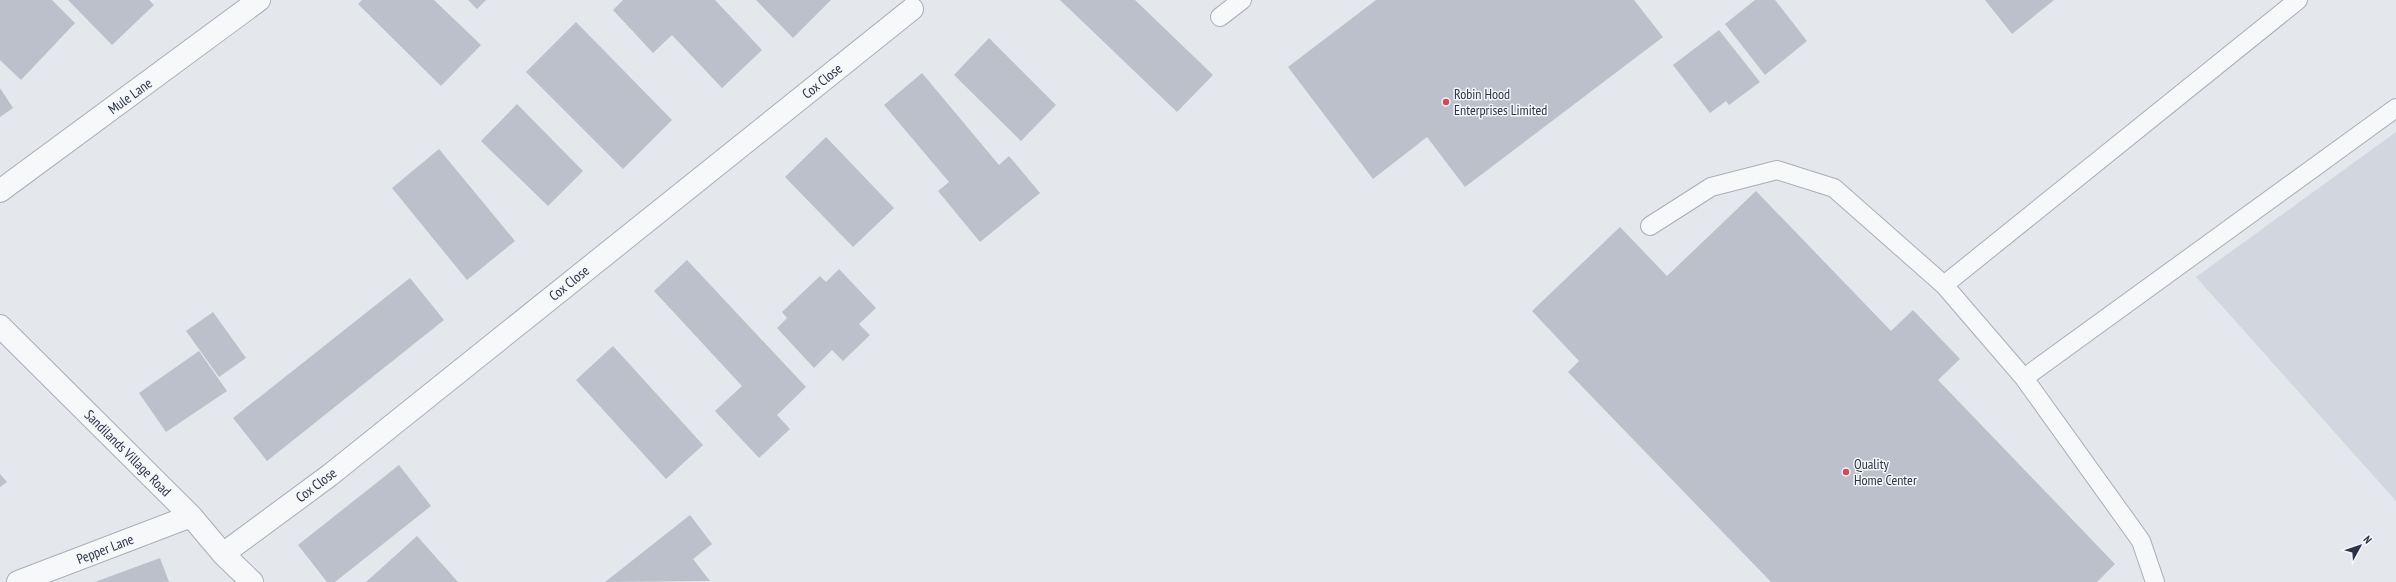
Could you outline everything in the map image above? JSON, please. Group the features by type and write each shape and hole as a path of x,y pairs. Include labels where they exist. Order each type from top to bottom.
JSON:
{"street":[{"name":"Mule Lane","path":"0,191 259,0"},
{"name":"Cox Close","path":"223,554 330,475 912,9"},
{"name":"Sandilands Village Road","path":"0,326 191,516 223,554 252,582"},
{"name":"Pepper Lane","path":"18,582 191,516"}],"lane":[{"path":"1220,17 1242,0"},
{"path":"1944,285 2298,0"},
{"path":"2024,378 2396,108"},
{"path":"1650,226 1711,187 1777,170 1834,188 1944,285 2024,378 2141,541 2155,582"}],"shaded area":[{"path":"2396,132 2396,501 2196,277"}],"building":[{"path":"0,0 52,0 75,23 21,80 0,60"},
{"path":"68,0 149,0 154,5 112,45"},
{"path":"362,0 434,0 481,45 441,86 358,4"},
{"path":"468,0 486,0 477,9"},
{"path":"623,0 715,0 762,50 722,88 672,35 653,53 613,10"},
{"path":"756,0 831,0 793,38"},
{"path":"1060,0 1135,0 1213,75 1177,112"},
{"name":"Robin Hood Enterprises Limited","path":"1376,0 1634,0 1663,37 1465,187 1427,137 1373,179 1288,67"},
{"path":"1755,0 1775,0 1807,41 1765,75 1725,24"},
{"path":"1985,0 2054,0 2012,34"},
{"path":"576,22 672,120 623,169 526,72"},
{"path":"1719,30 1760,82 1729,105 1726,101 1710,113 1673,65"},
{"path":"989,38 1056,105 1021,141 954,75"},
{"path":"922,73 999,165 1009,156 1040,193 980,242 938,191 949,182 884,105"},
{"path":"0,88 13,108 0,117"},
{"path":"517,104 583,171 548,206 481,141"},
{"path":"826,137 894,208 853,247 785,177"},
{"path":"439,149 515,241 467,280 392,188"},
{"name":"Quality Home Center","path":"1756,191 1891,331 1913,310 1960,359 1938,380 2115,564 2097,582 1771,582 1568,372 1579,361 1532,311 1620,227 1667,276"},
{"path":"687,260 806,387 777,415 790,429 759,458 715,411 742,386 654,291"},
{"path":"839,269 876,308 859,324 870,335 843,361 832,350 814,368 777,328 787,318 782,312 820,276 826,282"},
{"path":"410,278 444,320 267,461 233,418"},
{"path":"213,312 246,358 219,377 186,331"},
{"path":"613,346 703,445 666,479 576,380"},
{"path":"199,351 227,391 166,432 139,393"},
{"path":"399,465 431,506 335,582 327,582 298,545"},
{"path":"0,474 7,482 0,487"},
{"path":"690,515 712,544 693,559 710,581 605,582"},
{"path":"417,536 458,582 366,582"},
{"path":"160,558 169,582 95,582"}],"place":[{"name":"Robin Hood Enterprises Limited","path":"1446,102"},
{"name":"Quality Home Center","path":"1846,472"}]}
